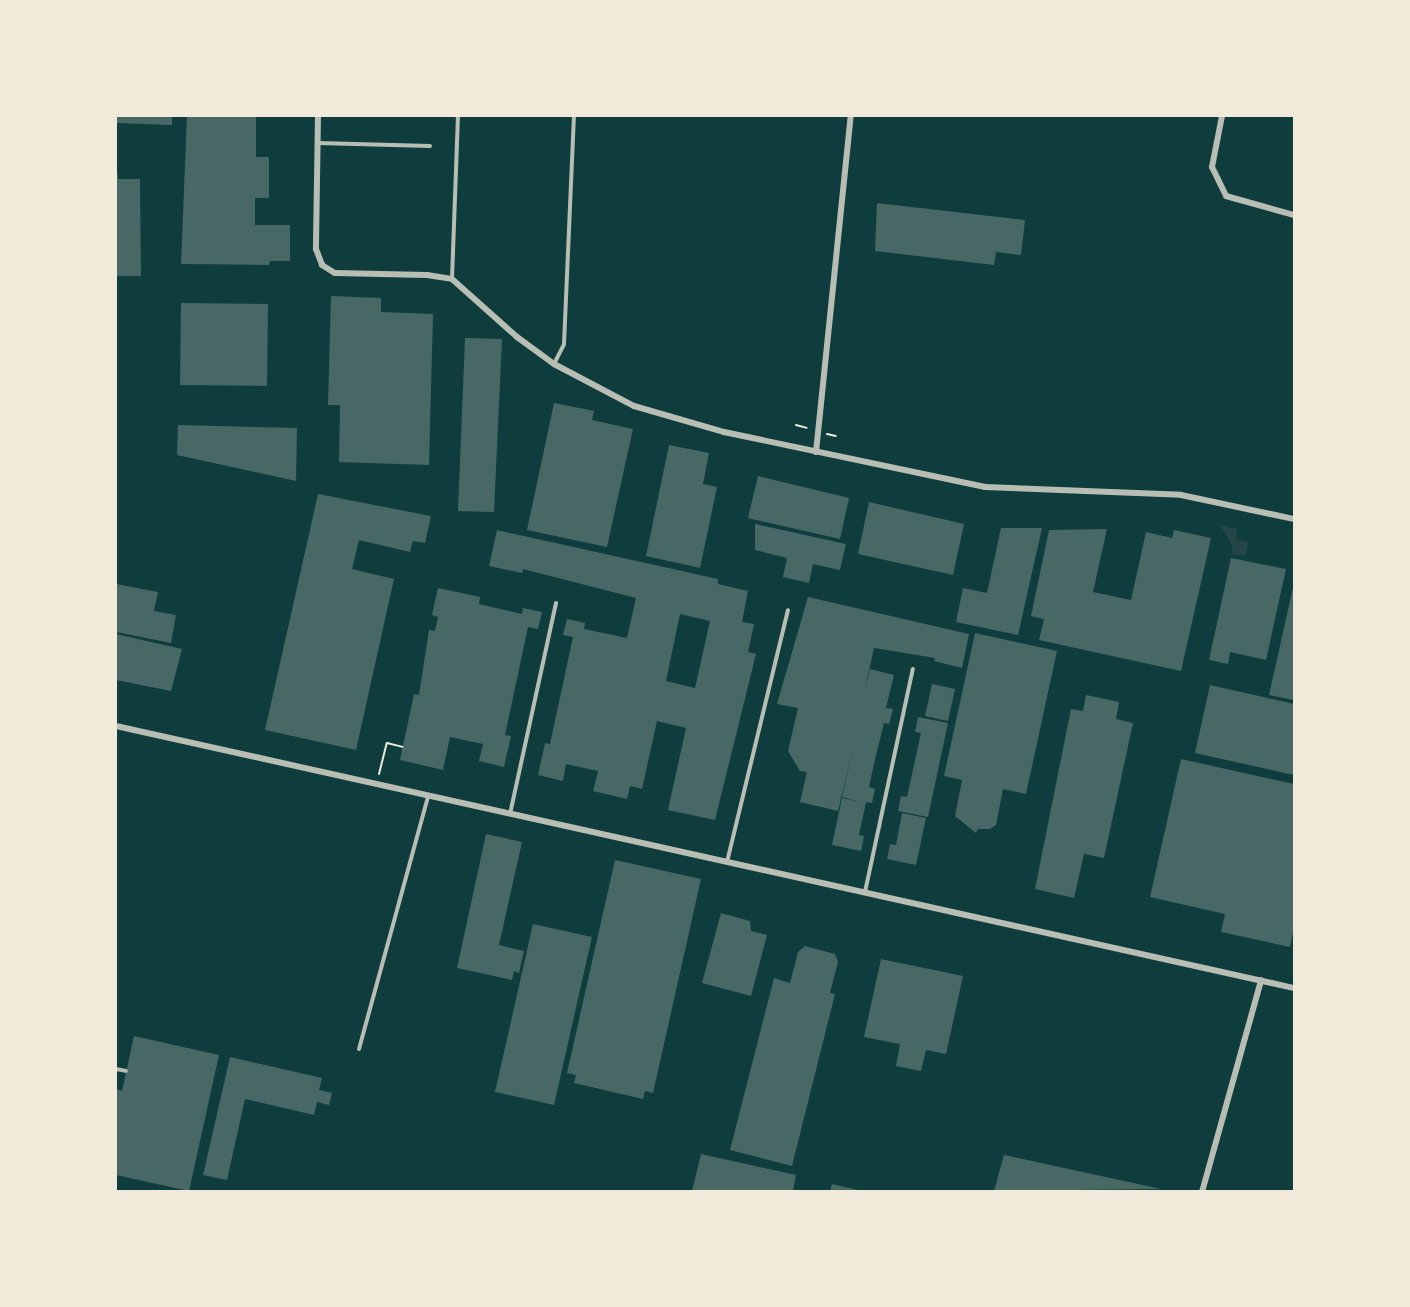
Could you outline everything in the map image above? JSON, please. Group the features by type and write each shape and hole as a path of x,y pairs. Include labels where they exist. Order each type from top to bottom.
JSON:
{"street":[{"path":"318,116 316,249 322,265 335,273 427,275 452,279 517,337 554,364 634,406 724,432 985,487 1181,495 1294,519"},
{"path":"816,452 851,116"},
{"path":"1222,116 1212,166 1226,196 1294,215"},
{"path":"116,726 1294,988"},
{"path":"1202,1191 1261,980"}],"lane":[{"path":"452,279 458,116"},
{"path":"554,364 564,344 574,116"},
{"path":"318,143 430,146"},
{"path":"510,814 556,603"},
{"path":"727,862 788,610"},
{"path":"865,893 913,669"},
{"path":"359,1049 428,796"},
{"path":"118,1069 126,1071"}],"path":[{"path":"377,785 387,742 403,747"}],"shaded area":[{"path":"1220,525 1237,529 1236,540 1248,542 1246,555 1233,555 1231,543"}],"building":[{"path":"116,116 172,116 172,125 116,123"},
{"path":"187,116 256,116 256,157 269,157 269,198 255,198 255,225 290,225 290,261 270,261 269,265 181,264"},
{"path":"116,162 118,179 140,179 141,276 116,276"},
{"path":"877,203 1025,220 1021,255 996,252 994,265 875,251"},
{"path":"331,296 381,298 381,312 433,314 429,465 339,462 340,405 328,405"},
{"path":"181,303 268,304 267,386 180,385"},
{"path":"465,338 502,339 494,512 458,511"},
{"path":"554,403 594,411 592,420 633,429 607,547 527,530"},
{"path":"178,425 297,428 296,481 177,455"},
{"path":"669,445 709,453 703,484 717,487 700,568 646,556"},
{"path":"758,476 849,498 840,539 748,518"},
{"path":"318,494 431,516 425,543 413,541 410,552 359,540 352,569 394,579 356,750 265,730"},
{"path":"869,502 964,524 953,575 858,554"},
{"path":"755,524 846,544 840,570 813,564 809,583 783,577 787,558 755,550"},
{"path":"1001,528 1042,528 1018,635 956,622 963,588 987,593"},
{"path":"1107,529 1093,592 1131,600 1146,532 1172,538 1174,530 1211,538 1181,671 1039,640 1044,619 1031,616 1049,530"},
{"path":"497,530 718,579 718,584 748,591 742,622 754,624 748,652 756,654 715,820 668,810 686,728 657,721 642,789 630,786 627,799 593,791 598,771 566,764 563,781 538,775 545,743 550,744 573,637 563,635 567,619 585,623 584,629 627,638 636,598 523,569 522,573 489,566","holes":["680,614 710,621 695,688 666,681"]},
{"path":"1231,558 1286,569 1266,660 1230,652 1228,664 1209,660"},
{"path":"1294,583 1294,700 1269,695"},
{"path":"116,584 158,592 154,611 176,615 171,643 116,632"},
{"path":"438,588 480,597 479,604 522,614 523,608 542,612 538,629 528,627 505,735 511,736 504,767 479,761 483,744 450,737 443,770 400,760 414,694 419,695 429,630 435,631 438,617 432,615"},
{"path":"808,597 969,634 962,668 934,661 935,658 874,648 864,693 870,669 894,675 886,708 893,709 889,724 884,723 876,755 869,787 875,789 872,803 866,802 859,835 864,836 861,851 832,845 842,798 861,802 842,797 853,749 838,811 800,802 807,772 800,771 788,751 798,708 777,704"},
{"path":"975,633 1057,651 1026,794 1003,789 996,825 990,829 978,829 976,833 955,816 962,780 944,776"},
{"path":"116,634 182,649 171,691 116,680"},
{"path":"932,684 955,689 948,721 925,716"},
{"path":"1210,685 1294,704 1294,775 1195,753"},
{"path":"1086,695 1119,702 1116,719 1133,723 1104,858 1084,854 1074,898 1035,889 1071,709 1083,711"},
{"path":"918,717 948,723 928,817 898,811 901,796 907,797 921,733 915,732"},
{"path":"1181,759 1294,784 1294,927 1290,947 1221,932 1225,914 1150,897"},
{"path":"902,813 926,818 916,865 887,859 890,844 896,845"},
{"path":"486,834 522,842 499,945 524,951 519,973 514,971 512,980 457,968"},
{"path":"615,860 701,879 653,1093 645,1091 643,1099 574,1083 576,1075 567,1073"},
{"path":"721,913 750,921 751,931 767,935 751,996 702,983"},
{"path":"533,924 592,937 554,1105 495,1092"},
{"path":"805,946 835,954 838,962 830,993 835,994 792,1166 730,1150 774,978 790,983 798,952"},
{"path":"881,959 963,976 946,1054 926,1050 921,1071 896,1066 900,1044 864,1037"},
{"path":"134,1036 219,1055 189,1191 116,1175 116,1089 122,1091"},
{"path":"230,1057 322,1078 319,1090 332,1093 329,1105 317,1102 314,1115 245,1099 227,1180 203,1175"},
{"path":"701,1154 796,1175 793,1191 692,1191"},
{"path":"1004,1155 1161,1189 994,1191"},
{"path":"832,1184 862,1191 830,1191"}]}
